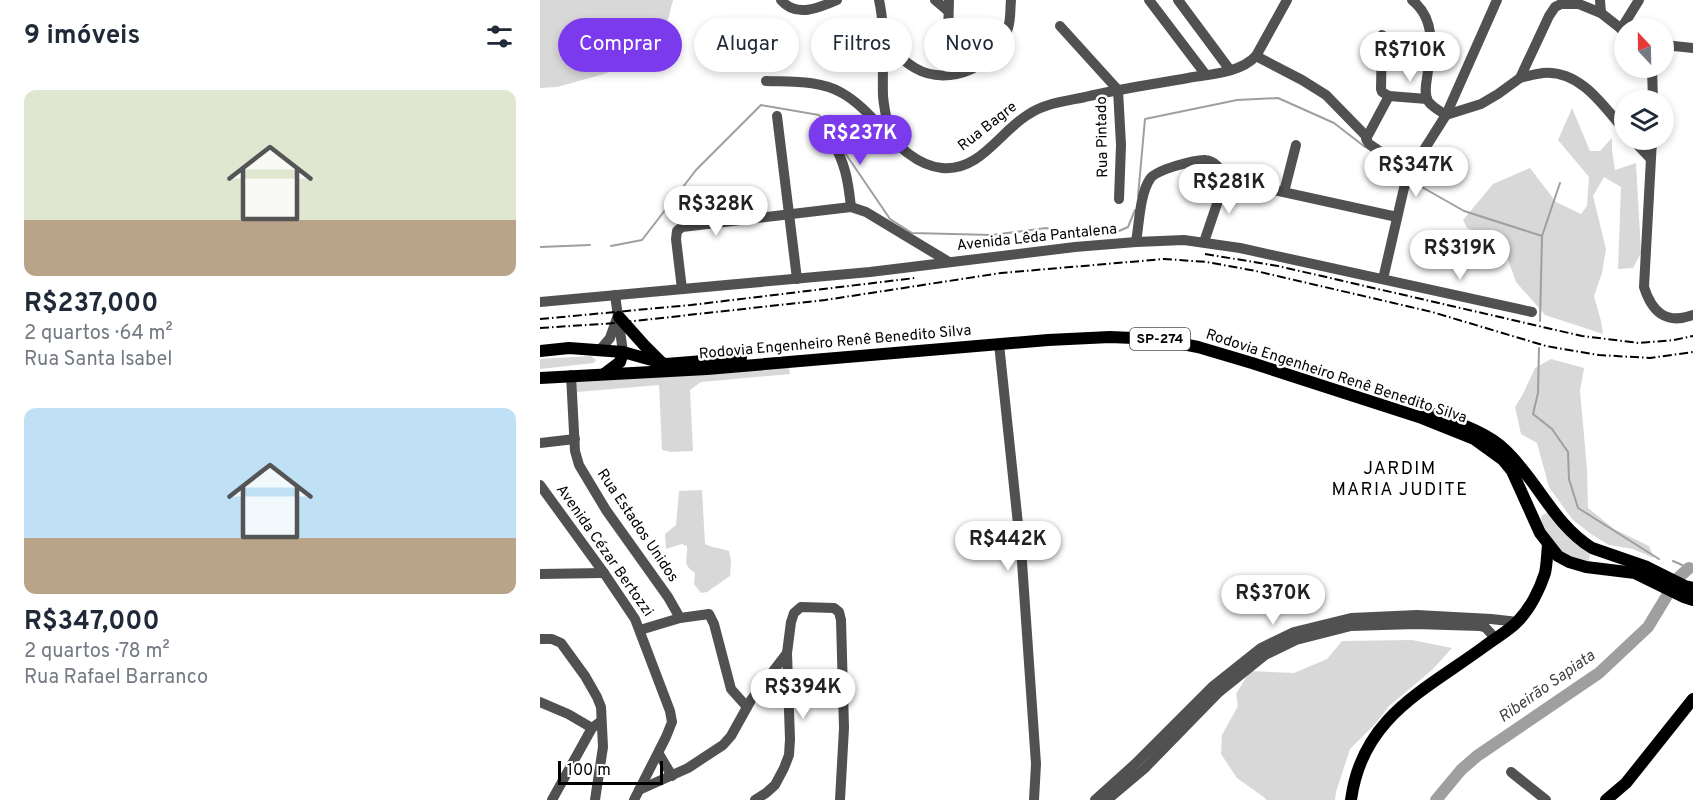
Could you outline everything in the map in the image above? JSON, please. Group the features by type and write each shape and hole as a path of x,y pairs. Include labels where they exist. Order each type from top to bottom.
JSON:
{"main road":[{"path":"618,316 661,362"},
{"name":"Rodovia Engenheiro Renê Benedito Silva","path":"540,351 569,348 623,352 666,364 1021,334 1098,330 1153,331 1235,351 1414,408 1468,428 1502,446 1519,464 1575,536 1592,548 1647,567 1693,588"},
{"name":"Rodovia Engenheiro Renê Benedito Silva","path":"542,377 707,369 1022,342 1110,337 1157,339 1198,347 1252,363 1377,403 1474,439 1503,460 1512,471 1534,523 1558,556 1586,567 1635,573 1693,600"},
{"path":"599,351 601,363 599,374"},
{"path":"599,374 620,362 623,352"},
{"path":"1534,523 1536,516 1543,511 1547,510 1557,515"},
{"path":"1351,800 1359,765 1368,745 1380,728 1399,708 1421,691 1518,622 1535,596 1545,573 1548,545"},
{"path":"1586,567 1596,557 1596,552 1592,548"},
{"path":"1606,800 1626,783 1693,699"}],"street":[{"path":"781,0 789,8 798,11 814,9 837,0"},
{"path":"879,0 882,18"},
{"path":"935,0 949,5 947,75"},
{"path":"912,66 929,74 947,75 964,72 982,63 994,54 1008,28 1011,0"},
{"path":"1149,0 1206,75"},
{"path":"1178,0 1230,70"},
{"path":"1287,0 1256,56 1326,95 1367,137 1369,144 1410,172"},
{"path":"1412,0 1423,10 1430,26 1432,43 1426,84 1427,99 1446,115"},
{"path":"1383,279 1404,188 1410,172 1446,115 1497,0"},
{"path":"1600,0 1601,13"},
{"path":"1629,18 1639,0"},
{"path":"1520,78 1555,7 1561,4 1579,4 1601,13 1614,23"},
{"name":"Rua Pintado","path":"1060,26 1118,90 1121,146 1119,199"},
{"path":"1382,35 1381,89 1384,94 1427,99"},
{"path":"1674,46 1693,48"},
{"name":"Rua Bagre","path":"766,81 803,82 841,92 860,104 890,137 914,157 926,165 944,169 960,167 974,161 1027,114 1038,109 1118,90 1230,70 1250,62 1256,56"},
{"path":"884,72 884,97 890,137"},
{"path":"1446,115 1481,104 1520,78 1543,73 1558,74 1575,80 1599,100 1614,118"},
{"path":"1367,137 1389,96"},
{"path":"777,116 797,279"},
{"path":"831,138 845,167 851,207"},
{"path":"1284,192 1296,145"},
{"path":"1642,150 1650,158"},
{"path":"1651,150 1644,287 1652,306 1659,313 1676,318 1693,315"},
{"path":"1136,242 1144,197 1152,176 1177,166 1206,160 1219,168 1224,179 1220,198 1204,242"},
{"path":"1224,179 1397,217"},
{"path":"682,289 676,239 677,231 682,227 851,207 883,220 949,262"},
{"name":"Avenida Lêda Pantalena","path":"540,302 797,279 1075,247 1184,240 1240,248 1532,312"},
{"path":"615,295 623,352"},
{"path":"599,351 612,334 618,316"},
{"path":"999,344 1022,562 1035,764 1034,800"},
{"name":"Rua Estados Unidos","path":"571,375 575,451 579,465 586,480 680,618"},
{"path":"540,443 575,439"},
{"name":"Avenida Cézar Bertozzi","path":"540,485 635,619 670,711 672,722 659,754 637,795"},
{"path":"540,574 604,573"},
{"path":"755,800 775,784 789,755 788,653 791,622 794,613 801,607 815,607 834,608 839,612 841,620 843,728 840,800"},
{"path":"640,630 680,618 709,614 714,624 731,689 747,707"},
{"path":"1095,800 1135,764 1212,687 1261,648 1294,632 1351,618 1417,615 1518,622"},
{"path":"1107,800 1144,769 1219,692 1265,655 1296,640 1351,626 1415,624 1480,626 1485,627 1495,638"},
{"path":"540,639 552,639 561,643 576,662 601,707 596,725 552,800"},
{"path":"637,795 723,746 747,707 788,653"},
{"path":"771,675 789,677"},
{"path":"540,702 596,725"},
{"path":"594,800 603,747 596,725"},
{"path":"659,754 672,776"},
{"path":"1511,772 1546,800"}],"shaded area":[{"path":"540,0 673,0 668,18 558,18 558,72 609,72 557,87 540,88"},
{"path":"1572,108 1590,151 1600,151 1612,138 1615,170 1636,163 1641,253 1633,268 1618,269 1621,187 1604,177 1593,196 1606,249 1602,273 1594,296 1603,334 1545,315 1516,282 1503,246 1485,232 1467,228 1463,220 1493,184 1530,168 1556,202 1581,214 1587,206 1589,177 1558,140"},
{"path":"591,356 596,360 594,363 540,369 540,359"},
{"path":"1551,359 1584,368 1580,391 1588,508 1614,529 1649,546 1654,558 1633,549 1609,545 1572,519 1549,487 1537,443 1521,434 1515,407 1535,368"},
{"path":"789,366 790,374 701,382 690,390 693,451 662,450 659,385 577,392 576,380"},
{"path":"702,490 705,544 729,551 731,561 730,576 707,592 701,593 694,584 695,573 686,561 687,546 682,544 666,549 665,534 676,525 679,491"},
{"path":"1549,513 1590,552 1589,561 1584,563 1573,559 1555,546 1542,523 1541,517"},
{"path":"1412,640 1452,648 1432,670 1389,706 1350,749 1335,800 1266,800 1237,778 1221,754 1222,735 1238,706 1236,694 1250,671 1294,673 1327,659 1342,641"}],"waterway":[{"path":"1138,196 1145,119 1237,100 1278,98 1334,123 1365,147"},
{"path":"611,246 642,240 696,170 761,105 819,115 833,134"},
{"path":"841,147 890,219 912,233 992,235 1046,228 1080,237 1110,235 1128,227 1135,210"},
{"path":"1387,162 1403,174"},
{"path":"1413,182 1464,211 1542,236 1560,183"},
{"path":"1540,321 1542,237"},
{"path":"540,247 590,245"},
{"path":"1539,348 1538,393 1533,414 1552,429 1568,452 1569,479 1578,508 1659,559"},
{"path":"1673,561 1693,568"},
{"name":"Ribeirão Sapiata","path":"1678,578 1689,568"},
{"name":"Ribeirão Sapiata","path":"1436,800 1461,770 1477,756 1599,673 1648,627 1668,594"}],"railway":[{"path":"1205,254 1278,266 1582,336 1639,343 1693,336"},
{"path":"540,328 616,323 825,300 1001,273 1164,259 1207,262 1256,271 1432,312 1546,346 1599,355 1650,358 1693,352"},
{"path":"540,319 691,305 915,278"}],"district":[{"name":"JARDIM MARIA JUDITE","path":"1400,479"}]}
